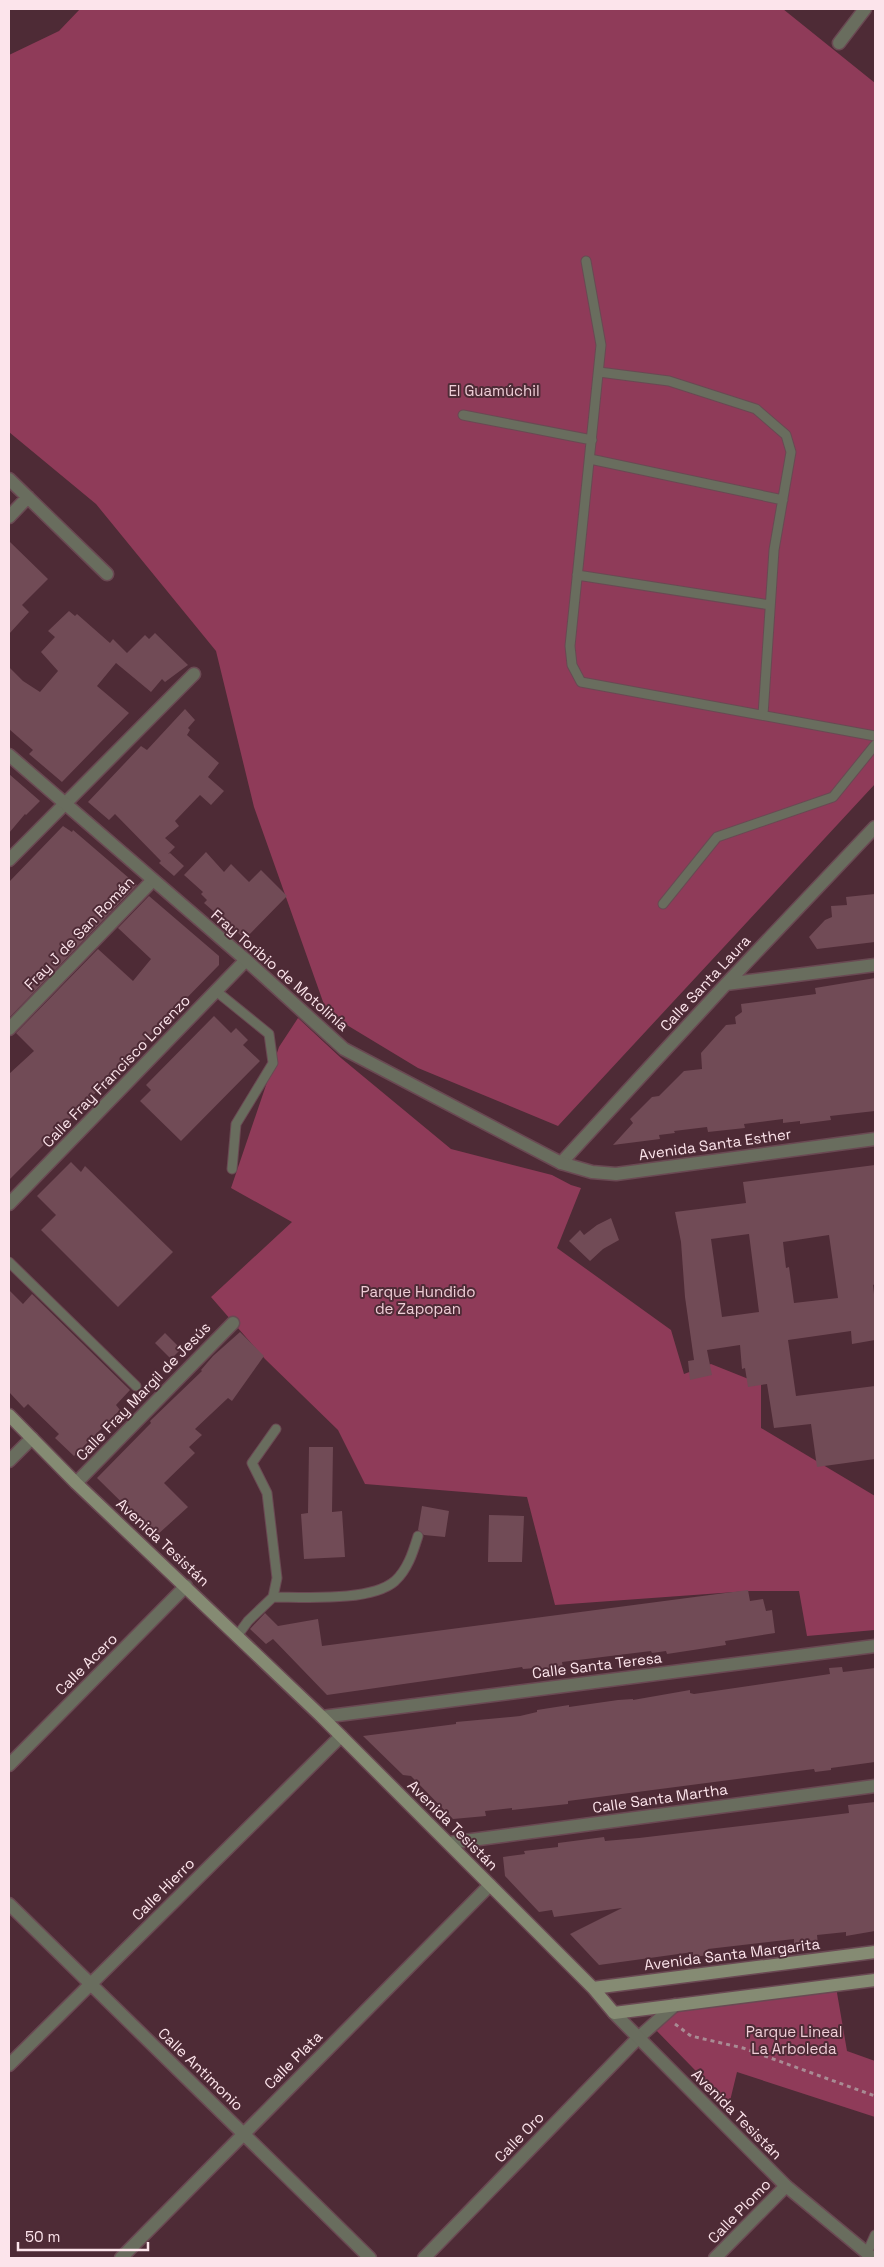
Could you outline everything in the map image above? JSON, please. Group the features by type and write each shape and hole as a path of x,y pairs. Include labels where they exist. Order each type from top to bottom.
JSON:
{"main road":[{"name":"Avenida Tesistán","path":"9,1415 76,1483 322,1717 593,1988 614,2013"},
{"name":"Avenida Santa Margarita","path":"593,1988 875,1952"},
{"path":"614,2013 875,1980"}],"street":[{"path":"839,43 865,9"},
{"path":"9,479 107,574"},
{"path":"9,517 28,497"},
{"path":"9,860 64,802 194,674"},
{"name":"Fray Toribio de Motolinía","path":"9,755 152,881 246,960 344,1049 561,1163"},
{"name":"Calle Santa Laura","path":"561,1163 726,984 875,827"},
{"name":"Fray J de San Román","path":"9,1029 152,881"},
{"name":"Calle Fray Francisco Lorenzo","path":"9,1204 246,960"},
{"path":"726,984 875,965"},
{"name":"Avenida Santa Esther","path":"561,1163 592,1172 616,1174 875,1139"},
{"name":"Calle Fray Margil de Jesús","path":"76,1483 233,1323"},
{"path":"9,1461 32,1438"},
{"name":"Calle Acero","path":"9,1765 186,1586"},
{"name":"Calle Santa Teresa","path":"322,1717 875,1646"},
{"name":"Calle Hierro","path":"9,2065 341,1736"},
{"name":"Calle Santa Martha","path":"449,1843 875,1786"},
{"name":"Calle Plata","path":"121,2258 490,1885"},
{"name":"Calle Antimonio","path":"9,1904 370,2258"},
{"name":"Calle Oro","path":"424,2258 638,2038 675,2005"},
{"name":"Avenida Tesistán","path":"614,2013 786,2186 870,2256"},
{"name":"Calle Plomo","path":"715,2258 786,2186"}],"lane":[{"path":"586,261 601,345 570,646 572,665 581,682 875,736"},
{"path":"599,372 670,381 756,409 786,435 791,452 774,550 763,715"},
{"path":"463,415 592,440"},
{"path":"590,459 783,500"},
{"path":"578,575 770,604"},
{"path":"663,904 717,837 832,797 875,745"},
{"path":"216,991 269,1034 273,1063 236,1124 232,1169"},
{"path":"9,1262 136,1386"},
{"path":"237,1636 248,1621 273,1597 277,1578 267,1493 252,1464 276,1428"},
{"path":"273,1597 329,1598 374,1591 394,1581 410,1562 418,1536"},
{"path":"870,2256 875,2235"}],"path":[{"path":"675,2024 691,2036 743,2048 875,2096"}],"green space":[{"name":"El Guamúchil","path":"80,9 783,9 875,83 875,784 558,1126 418,1068 327,1013 254,807 216,651 96,504 9,432 9,55 59,31"},
{"name":"Parque Hundido de Zapopan","path":"298,1018 341,1058 451,1149 552,1175 581,1188 557,1248 671,1330 684,1374 711,1364 761,1384 761,1428 875,1496 875,1630 807,1636 799,1591 749,1591 555,1605 527,1497 365,1484 338,1430 265,1359 211,1297 292,1222 231,1188 279,1047"},
{"name":"Parque Lineal La Arboleda","path":"836,1987 847,2051 875,2061 875,2117 737,2072 729,2105 654,2028 684,2005"}],"building":[{"path":"9,541 48,579 22,605 29,612 9,634"},
{"path":"69,611 75,616 77,614 110,643 113,639 127,653 145,635 149,639 155,633 188,665 165,682 162,679 151,692 116,663 97,686 129,713 62,782 29,754 33,750 9,729 9,667 23,681 40,692 58,671 41,652 55,637 48,631"},
{"path":"185,709 195,720 188,728 190,730 187,735 219,763 208,777 224,791 211,805 200,795 175,821 179,826 165,838 175,847 168,854 170,853 184,866 174,876 159,863 161,861 115,814 109,820 88,802 141,746 147,750"},
{"path":"9,774 40,801 25,814 9,833"},
{"path":"63,826 72,832 73,830 137,885 9,1018 9,882"},
{"path":"206,852 224,872 231,864 249,882 261,870 287,896 245,939 204,903 207,900 201,894 203,892 184,875"},
{"path":"875,894 875,942 817,949 809,937 825,920 832,917 831,906 847,905 846,897"},
{"path":"149,896 219,956 219,965 9,1180 9,1074 34,1051 16,1033 98,949 133,981 151,959 118,928"},
{"path":"875,978 875,1111 830,1116 831,1120 800,1124 800,1121 783,1123 783,1119 744,1124 745,1128 708,1132 707,1127 674,1131 675,1133 659,1135 660,1139 613,1145 633,1123 630,1119 652,1097 659,1096 684,1071 702,1069 701,1053 726,1025 736,1024 735,1017 742,1012 741,1004 816,994 815,988"},
{"path":"214,1016 231,1033 236,1028 248,1040 243,1045 260,1061 181,1141 140,1101 151,1090 146,1085"},
{"path":"71,1162 81,1172 85,1166 173,1252 118,1307 41,1230 56,1215 37,1196"},
{"path":"875,1165 875,1284 873,1285 875,1340 852,1344 851,1331 788,1340 796,1396 875,1386 875,1459 817,1467 811,1424 774,1428 767,1384 748,1387 745,1368 742,1369 740,1345 707,1350 712,1375 690,1380 688,1361 694,1360 685,1297 681,1242 675,1212 746,1203 743,1182","holes":["749,1234 759,1312 722,1317 711,1239","829,1235 838,1298 794,1303 789,1267 786,1268 783,1242"]},
{"path":"611,1218 619,1240 603,1249 590,1261 569,1241 580,1230 584,1235 597,1225"},
{"path":"9,1290 23,1304 32,1294 130,1390 116,1405 120,1410 74,1456 55,1438 59,1434 28,1404 24,1408 9,1392"},
{"path":"240,1332 264,1356 232,1401 228,1398 195,1429 202,1435 189,1447 195,1453 164,1483 188,1507 156,1536 97,1478 151,1423 150,1421 202,1371 213,1356"},
{"path":"165,1333 181,1349 171,1359 155,1343"},
{"path":"309,1447 333,1447 332,1512 342,1511 345,1557 304,1559 301,1514 308,1513"},
{"path":"422,1506 449,1511 445,1537 424,1535 418,1530"},
{"path":"489,1515 524,1516 522,1562 488,1562"},
{"path":"748,1590 750,1601 763,1599 766,1611 772,1610 775,1633 725,1641 726,1645 667,1654 666,1651 652,1653 651,1651 562,1662 563,1668 536,1671 535,1668 523,1669 522,1667 327,1695 273,1639 266,1644 250,1629 265,1613 278,1626 318,1619 322,1646"},
{"path":"842,1667 843,1672 875,1668 875,1762 831,1768 831,1770 815,1772 814,1769 568,1801 568,1804 485,1811 486,1816 453,1819 411,1776 403,1775 363,1736 456,1724 456,1722 520,1716 537,1712 537,1710 569,1705 569,1707 618,1700 633,1700 690,1690 690,1693 694,1694 830,1674 829,1668"},
{"path":"875,1802 875,1931 846,1936 846,1932 817,1935 818,1944 805,1945 804,1942 794,1944 794,1939 708,1949 709,1955 693,1957 693,1952 599,1965 570,1934 622,1908 554,1917 552,1910 539,1912 505,1876 503,1857 525,1854 524,1851 558,1847 558,1843 604,1837 605,1841 639,1838 849,1813 848,1805"}]}
